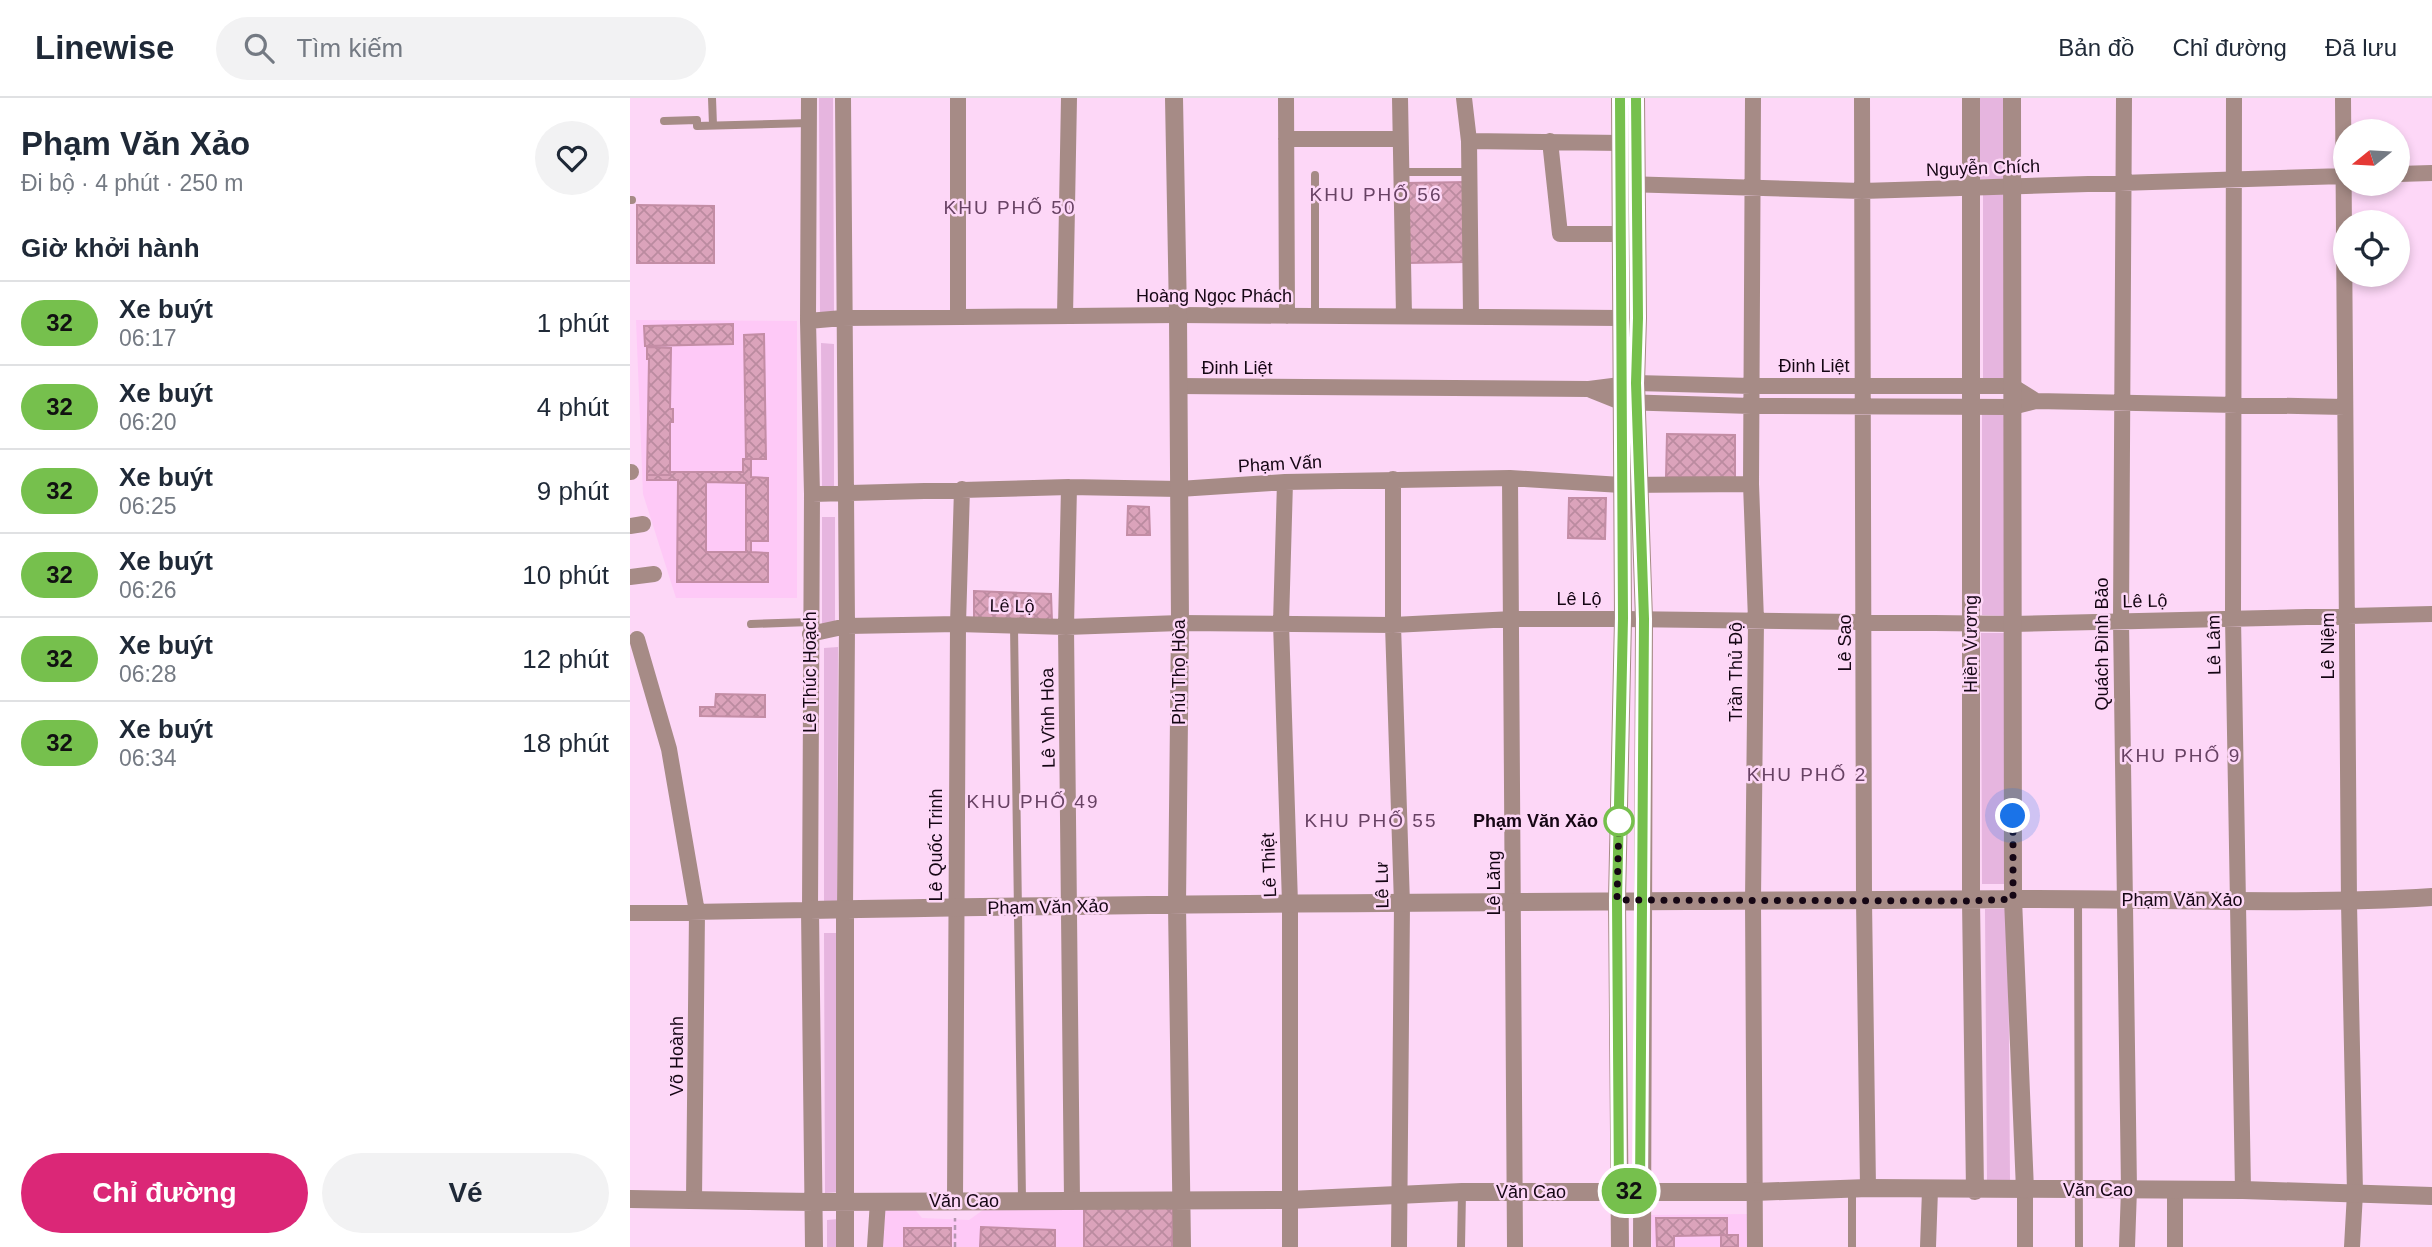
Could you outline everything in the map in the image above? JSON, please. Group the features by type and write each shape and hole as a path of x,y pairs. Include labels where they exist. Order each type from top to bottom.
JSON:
{"street":[{"name":"Lê Thúc Hoạch","path":"809,98 810,910 814,1247"},
{"name":"Lê Thúc Hoạch","path":"843,98 847,626 845,1247"},
{"path":"958,98 958,317"},
{"path":"1065,316 1069,98"},
{"name":"Phú Thọ Hòa","path":"1174,98 1180,623 1177,905 1182,1247"},
{"path":"1286,98 1287,316"},
{"path":"1400,98 1404,316"},
{"path":"1464,98 1470,172 1471,317"},
{"path":"1620,98 1638,318 1621,485 1623,618 1617,900 1620,1247"},
{"path":"1636,98 1629,184 1620,234 1620,318 1640,484 1644,619 1640,1191 1642,1247"},
{"name":"Trần Thủ Độ","path":"1753,98 1751,484 1756,620 1753,901 1755,1247"},
{"name":"Lê Sao","path":"1860,1189 1864,901 1861,98"},
{"name":"Hiền Vương","path":"1971,98 1971,901 1975,1191"},
{"path":"2012,98 2013,899 2025,1247"},
{"name":"Quách Đình Bảo","path":"2123,98 2121,621 2129,1189 2127,1247"},
{"name":"Lê Lâm","path":"2234,98 2233,618 2243,1191"},
{"name":"Lê Niệm","path":"2343,98 2343,119"},
{"path":"1286,139 1400,139"},
{"path":"1469,141 1622,143"},
{"path":"1549,141 1560,234 1620,234"},
{"path":"2410,174 2432,173"},
{"name":"Nguyễn Chích","path":"1629,184 1862,191 2333,176"},
{"name":"Lê Niệm","path":"2344,196 2349,902 2355,1193 2352,1247"},
{"name":"Hoàng Ngọc Phách","path":"808,321 844,318 1178,315 1620,318"},
{"name":"Đinh Liệt","path":"1178,386 1589,389 1751,406 2012,407 2036,401 2345,408"},
{"name":"Đinh Liệt","path":"1629,393 1751,386 2012,386"},
{"path":"2012,386 2036,401"},
{"name":"Phạm Vấn","path":"811,495 1069,487 1179,489 1285,482 1510,478 1621,485 1751,484"},
{"name":"Lê Lăng","path":"1510,478 1515,1247"},
{"name":"Lê Lư","path":"1394,480 1393,625 1402,904 1399,1247"},
{"name":"Lê Thiệt","path":"1285,482 1281,623 1290,903 1290,1247"},
{"name":"Lê Vĩnh Hòa","path":"1069,487 1066,627 1072,1200"},
{"name":"Lê Quốc Trinh","path":"955,1201 955,908 962,489"},
{"path":"630,577 654,574"},
{"name":"Lê Lộ","path":"810,628 958,624 1066,627 1180,623 1393,625 1513,619 1623,618 2013,624 2432,614"},
{"name":"Võ Hoành","path":"636,639 669,749 697,912 694,1200"},
{"name":"Phạm Văn Xảo","path":"630,913 1617,900 2124,899 2349,902 2432,897"},
{"name":"Văn Cao","path":"630,1199 814,1202 1289,1200 1462,1192 1754,1192 1860,1189 2129,1189 2432,1196"},
{"path":"1928,1247 1930,1190"},
{"path":"2175,1190 2175,1247"},
{"path":"875,1247 878,1201"}],"lane":[{"path":"712,98 713,125"},
{"path":"664,121 697,120 697,126 809,123"},
{"path":"1402,172 1470,172"},
{"path":"1315,175 1315,316"},
{"path":"751,624 810,628"},
{"path":"1014,626 1022,1200"},
{"path":"2078,899 2078,1247"},
{"path":"1852,1247 1860,1189"},
{"path":"1461,1247 1462,1192"}],"path":[{"path":"955,1201 955,1247"}],"shaded area":[{"path":"819,98 833,98 834,312 820,312"},
{"path":"1980,98 2003,98 2004,179 1980,179"},
{"path":"1983,192 2007,192 2007,378 1983,379"},
{"path":"636,320 797,321 797,598 676,598 643,494"},
{"path":"821,343 834,344 834,491 822,491"},
{"path":"1982,409 2005,409 2005,616 1982,615"},
{"path":"822,517 835,517 835,623 822,624"},
{"path":"1981,633 2005,633 2006,884 1982,884"},
{"path":"838,647 837,901 824,901 824,648"},
{"path":"1985,909 2008,909 2010,1180 1987,1180"},
{"path":"824,933 838,933 837,1192 825,1193"},
{"path":"913,1207 922,1218 969,1220 983,1210 1173,1208 1172,1247 868,1247 870,1210"},
{"path":"1749,1214 1750,1247 1652,1247 1651,1215"},
{"path":"839,1219 838,1247 827,1247 827,1220"}],"building":[{"path":"1466,182 1466,262 1407,263 1406,183"},
{"path":"637,205 714,206 714,263 637,263"},
{"path":"733,324 733,344 645,346 644,326"},
{"path":"764,334 766,459 746,459 744,335"},
{"path":"647,347 671,348 670,409 673,409 673,422 670,422 670,475 647,475"},
{"path":"1667,434 1735,435 1735,478 1666,477"},
{"path":"743,459 751,459 751,477 768,478 768,541 751,541 751,552 768,553 768,582 677,582 678,480 647,480 647,475 670,475 670,472 743,472","holes":["706,482 746,483 746,552 706,552"]},
{"path":"1569,498 1606,498 1605,539 1568,538"},
{"path":"1128,506 1149,507 1150,535 1127,535"},
{"path":"974,591 1051,594 1052,621 974,620"},
{"path":"716,694 765,695 765,717 700,716 700,707 715,707"},
{"path":"1084,1206 1173,1208 1172,1247 1084,1247"},
{"path":"1656,1218 1727,1218 1727,1235 1674,1236 1674,1247 1657,1247"},
{"path":"981,1227 1055,1230 1055,1247 980,1247"},
{"path":"904,1228 951,1228 951,1247 904,1247"},
{"path":"1721,1235 1738,1235 1738,1247 1721,1247"}],"bus line":[{"name":"32","path":"1620,98 1623,618 1617,900 1619,1191 1640,1191 1644,619 1636,383 1636,98"}],"place":[{"name":"Phạm Văn Xảo","path":"1619,821"}],"district":[{"name":"KHU PHỐ 56","path":"1376,194"},
{"name":"KHU PHỐ 50","path":"1010,207"},
{"name":"KHU PHỐ 9","path":"2181,755"},
{"name":"KHU PHỐ 2","path":"1807,774"},
{"name":"KHU PHỐ 49","path":"1033,801"},
{"name":"KHU PHỐ 55","path":"1371,820"}],"route":[{"path":"1619,821 1617,900 1971,901 2013,899 2013,816"}]}
